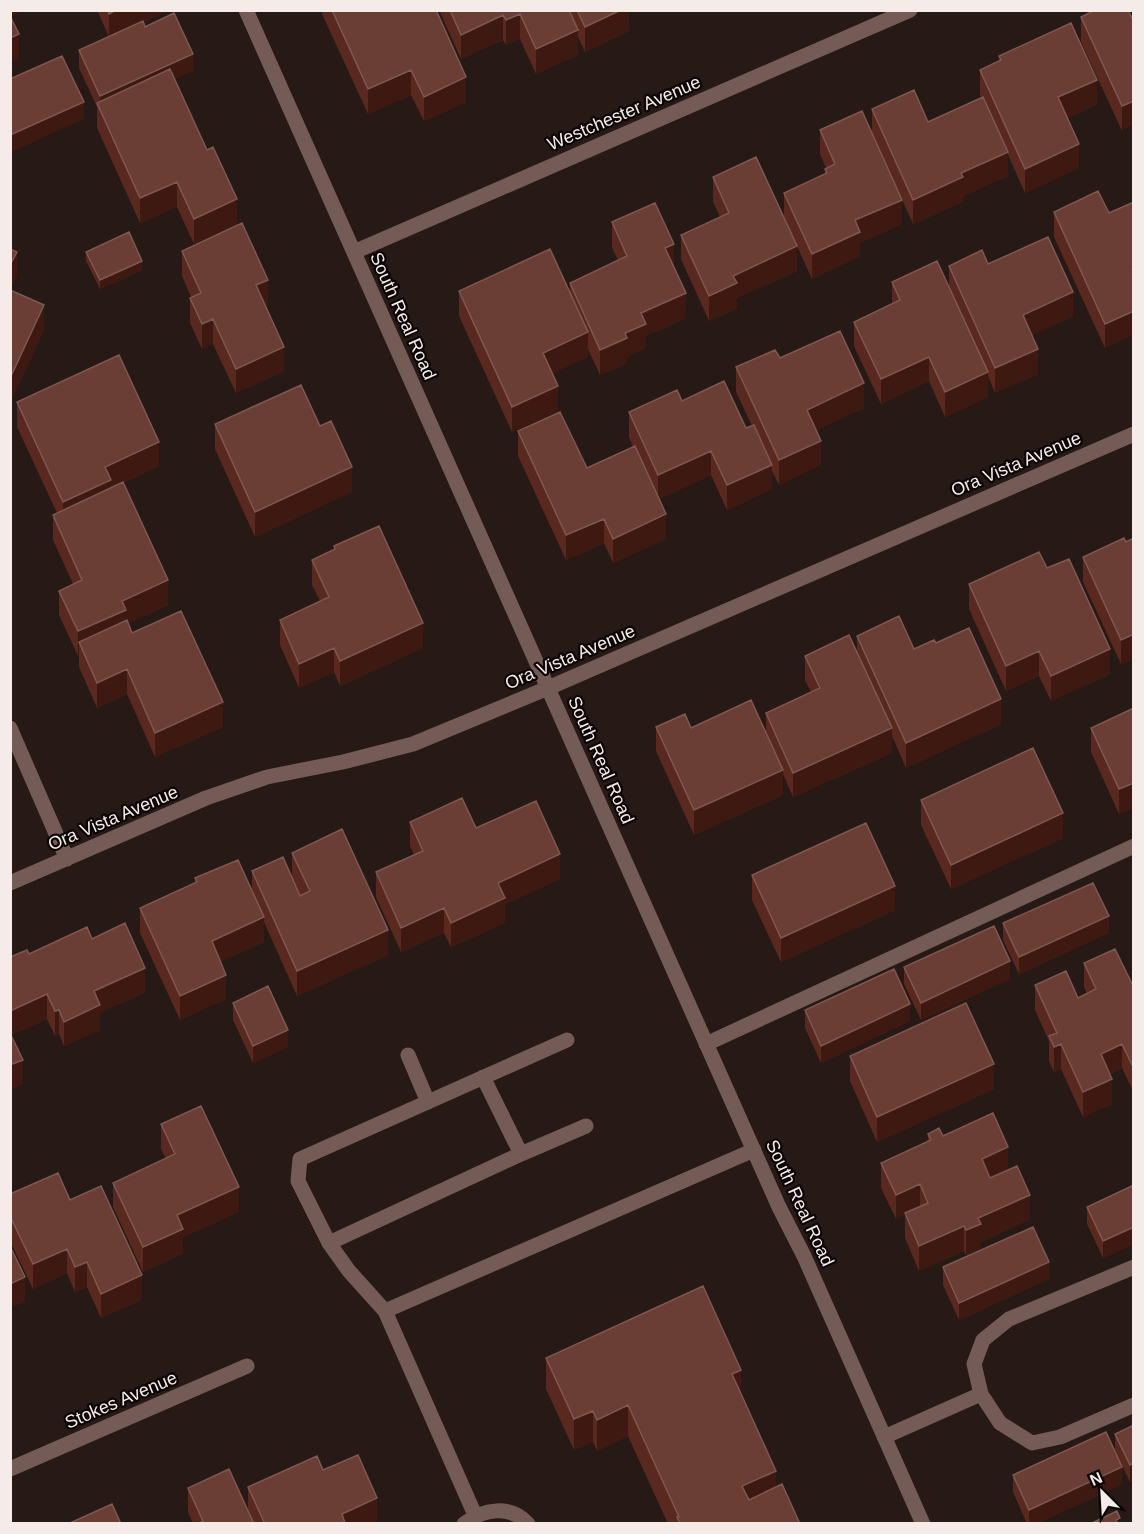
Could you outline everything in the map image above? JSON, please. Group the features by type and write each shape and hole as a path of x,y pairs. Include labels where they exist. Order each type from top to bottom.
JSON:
{"street":[{"name":"South Real Road","path":"246,10 706,1044 804,1256 923,1524"},
{"name":"Westchester Avenue","path":"354,252 910,10"},
{"name":"Ora Vista Avenue","path":"10,883 226,791 267,777 343,762 413,744 548,688 1134,434"},
{"path":"10,728 67,859"},
{"path":"706,1044 1134,846"},
{"path":"528,1524 510,1512 492,1510 470,1519 385,1311 349,1271 328,1243 298,1181 300,1159 567,1040"},
{"path":"408,1055 428,1102"},
{"path":"483,1077 521,1154"},
{"path":"328,1243 586,1126"},
{"path":"385,1311 754,1150"},
{"path":"1134,1267 1009,1319 983,1340 974,1364 981,1395 1000,1423 1032,1443 1060,1437 1134,1405"},
{"name":"Stokes Avenue","path":"10,1469 247,1366"},
{"path":"884,1437 981,1395"}],"building":[{"path":"332,10 436,10 466,77 424,97 411,70 368,89"},
{"path":"450,10 569,10 578,30 536,49 520,14 506,20 503,15 461,35"},
{"path":"577,10 621,10 585,27"},
{"path":"1095,10 1128,10 1134,22 1134,101 1122,106 1081,17"},
{"path":"174,13 193,54 100,96 79,50 143,21 145,27"},
{"path":"10,16 19,34 10,38"},
{"path":"1071,23 1097,80 1058,97 1079,144 1025,169 980,70 1001,60 999,56"},
{"path":"62,56 84,102 10,135 10,79"},
{"path":"170,69 207,150 213,147 237,199 194,219 177,182 140,198 97,103"},
{"path":"914,90 928,122 983,97 1008,152 961,173 963,177 913,200 872,109"},
{"path":"862,111 902,200 855,220 860,232 812,254 784,193 827,173 825,169 835,164 820,130"},
{"path":"756,157 797,246 733,276 737,283 709,296 681,235 729,213 713,177"},
{"path":"1098,191 1109,213 1134,202 1134,268 1132,269 1134,273 1134,311 1105,324 1054,212"},
{"path":"655,203 674,244 665,248 686,293 641,313 646,324 625,333 627,338 600,350 570,283 627,256 612,222"},
{"path":"242,223 268,280 256,285 284,347 236,369 213,319 202,324 190,298 201,293 182,251"},
{"path":"129,232 142,261 100,280 86,252"},
{"path":"1048,237 1073,292 1023,315 1038,349 995,368 949,266 982,250 988,264"},
{"path":"10,249 17,252 10,265"},
{"path":"550,249 588,332 543,353 558,386 512,407 459,291"},
{"path":"937,261 988,372 945,392 929,357 881,379 854,322 900,300 892,282"},
{"path":"10,290 44,305 12,374 10,374"},
{"path":"840,331 864,383 807,410 821,441 779,460 736,367 775,350 780,358"},
{"path":"119,355 159,442 105,467 111,480 63,502 17,402"},
{"path":"724,381 746,428 754,425 772,465 727,485 711,451 658,475 629,412 677,390 682,401"},
{"path":"301,385 320,426 331,421 352,467 255,512 215,424"},
{"path":"560,412 587,468 635,446 666,514 613,539 604,519 566,535 518,431"},
{"path":"123,482 168,580 122,601 126,610 78,631 59,591 82,580 53,515"},
{"path":"379,526 423,623 340,661 334,648 299,664 280,620 329,597 312,560 335,549 334,546"},
{"path":"1124,538 1126,542 1134,538 1134,634 1121,640 1083,557"},
{"path":"1039,552 1047,568 1069,559 1110,649 1051,676 1039,651 1006,666 969,584"},
{"path":"181,611 223,702 155,733 127,669 97,683 79,642 127,620 132,633"},
{"path":"899,616 914,649 934,640 936,643 969,628 1001,699 906,743 857,636"},
{"path":"849,635 892,728 793,773 766,713 820,688 805,656"},
{"path":"751,700 783,770 694,810 656,727 685,714 691,728"},
{"path":"1134,708 1134,783 1119,789 1091,728"},
{"path":"1033,748 1063,813 951,865 921,800"},
{"path":"462,798 476,828 536,801 560,854 498,883 505,898 451,923 444,908 401,928 376,872 423,851 410,822"},
{"path":"866,823 895,886 781,938 752,875"},
{"path":"342,829 388,930 297,971 252,871 283,857 300,896 310,891 292,853"},
{"path":"238,860 264,917 212,941 226,975 180,996 140,908 197,882 195,878"},
{"path":"1093,883 1109,916 1019,957 1003,923"},
{"path":"125,923 145,968 94,991 100,1005 64,1022 59,1010 55,1011 47,994 10,1011 10,957 27,950 29,954 87,927 92,939"},
{"path":"994,926 1010,961 921,1003 904,967"},
{"path":"1115,949 1134,988 1134,1069 1122,1044 1101,1054 1112,1079 1083,1092 1061,1044 1054,1047 1049,1036 1057,1033 1035,985 1066,971 1078,998 1096,989 1084,963"},
{"path":"894,969 910,1004 821,1046 805,1010"},
{"path":"268,986 288,1030 253,1046 233,1003"},
{"path":"966,1003 994,1064 877,1117 850,1056"},
{"path":"10,1033 23,1060 10,1065"},
{"path":"201,1106 239,1187 177,1215 183,1229 143,1247 113,1183 175,1154 161,1124"},
{"path":"993,1113 1008,1147 982,1159 990,1178 1017,1166 1030,1195 978,1218 981,1224 966,1230 964,1226 919,1246 905,1213 928,1203 920,1184 896,1195 881,1163 931,1140 928,1134 939,1128 943,1136"},
{"path":"58,1173 70,1200 101,1186 142,1275 101,1294 87,1262 75,1267 67,1249 33,1264 10,1216 10,1194"},
{"path":"1134,1185 1134,1227 1103,1241 1087,1207"},
{"path":"1033,1227 1049,1262 959,1303 943,1267"},
{"path":"10,1246 25,1277 10,1284"},
{"path":"703,1286 741,1370 732,1374 776,1471 742,1486 749,1500 782,1484 800,1524 680,1524 677,1517 679,1517 628,1405 597,1420 593,1411 574,1419 546,1358"},
{"path":"1134,1425 1134,1463 1130,1465 1115,1434"},
{"path":"1106,1432 1122,1467 1029,1510 1013,1475"},
{"path":"358,1455 377,1498 342,1514 345,1523 265,1524 248,1487 317,1456 323,1470"},
{"path":"229,1469 254,1524 198,1524 203,1521 188,1488"},
{"path":"112,1504 121,1524 70,1524 70,1523"},
{"path":"1117,1511 1120,1518 1116,1520 1118,1524 1090,1524"}]}
